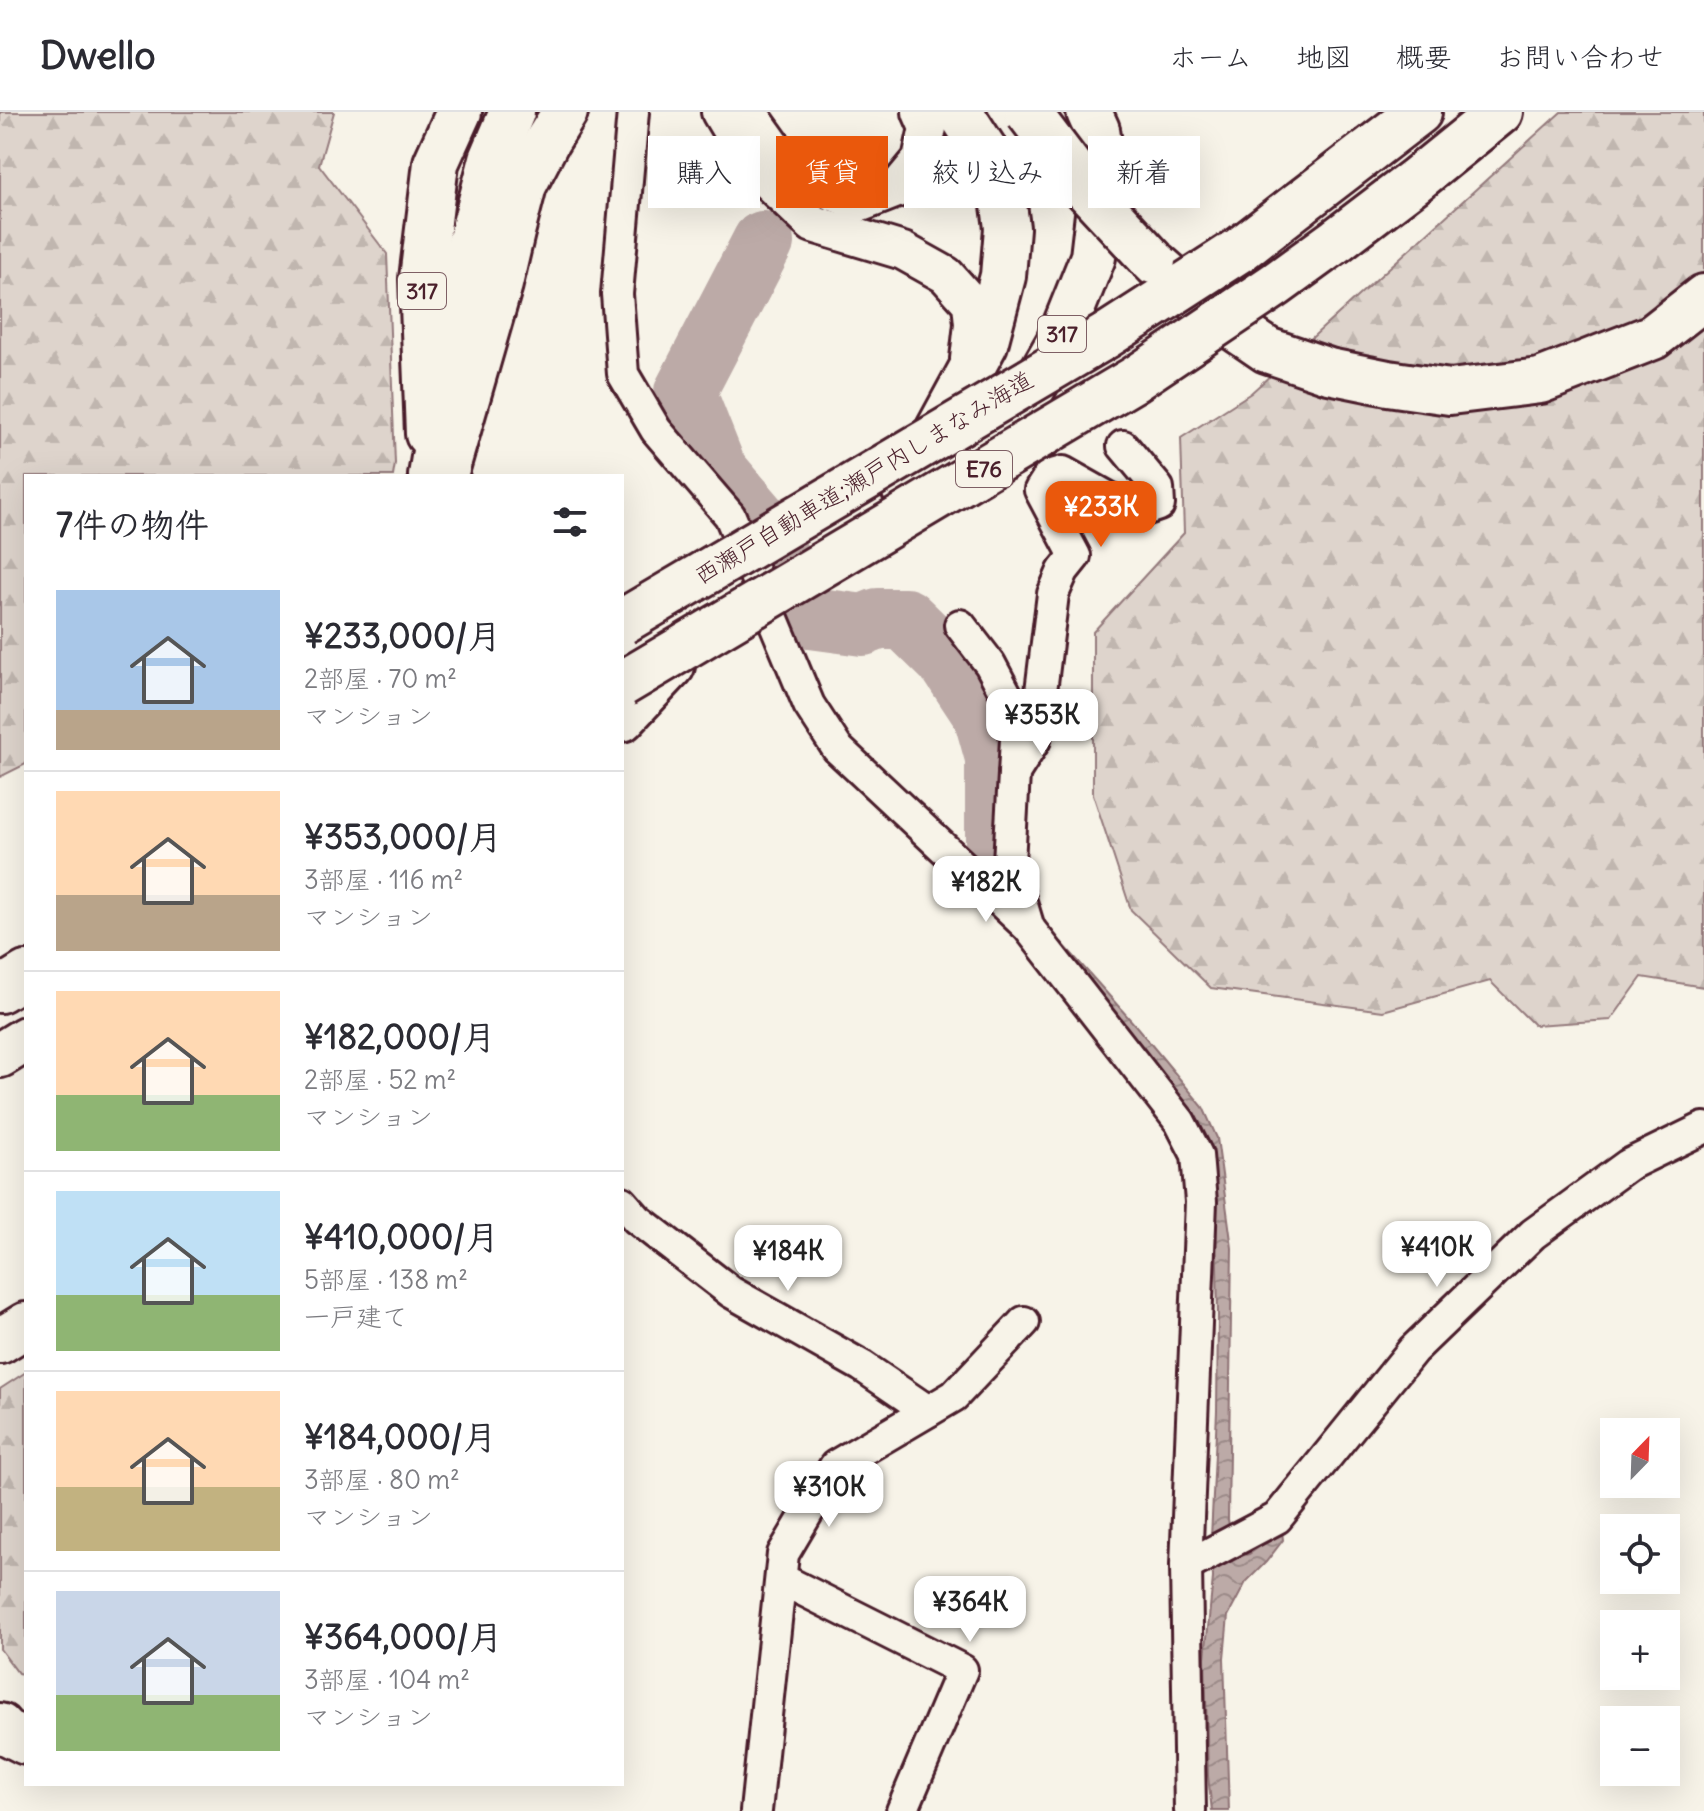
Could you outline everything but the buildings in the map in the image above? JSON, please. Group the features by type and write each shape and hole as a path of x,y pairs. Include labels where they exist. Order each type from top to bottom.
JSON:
{"highway":[{"name":"317","path":"431,474 422,279 436,163 459,112"},
{"path":"431,474 467,255 492,159 512,112"},
{"path":"446,474 500,284 524,185 565,112"},
{"name":"317","path":"960,112 1000,174 1007,228 1003,276 985,344 905,491 1010,428 1058,344 1093,257 1103,172 1097,130 1089,112"},
{"path":"1028,112 1087,190 1153,261 1207,309 1267,350 1329,371 1450,392 1540,381 1653,337 1704,297"},
{"name":"西瀬戸自動車道;瀬戸内しまなみ海道","path":"624,621 1106,336 1241,249 1419,112"},
{"name":"E76","path":"624,683 1135,379 1337,240 1500,112"},
{"path":"624,717 672,666"},
{"path":"0,990 24,975"},
{"path":"0,1055 24,1040"},
{"path":"0,1341 24,1326"},
{"path":"0,1726 24,1741"}],"street":[{"path":"633,112 617,294 623,374 656,430 730,516 809,705 837,748 1028,927 1180,1122 1197,1155 1201,1202 1208,1554 1190,1811"},
{"path":"720,112 752,166 813,224 903,251 946,275 971,303 973,324 967,376"},
{"path":"748,112 773,147 803,180 861,203 897,189 921,160 928,128 921,112"},
{"path":"1014,773 1035,740 1053,594 1063,571 1075,556 1040,490 1049,476 1063,472 1136,513 1159,505 1158,488 1123,446"},
{"path":"960,625 990,664 1008,698 1016,739 1009,862 1028,927"},
{"path":"1208,1554 1277,1518 1413,1350 1533,1234 1628,1165 1704,1128"},
{"path":"624,1204 637,1219 731,1292 862,1366 928,1411"},
{"path":"756,1811 783,1554 835,1466 954,1396 1024,1322"},
{"path":"781,1579 962,1670 902,1811"}],"green space":[{"path":"0,112 334,112 319,165 387,254 393,474 24,474 24,765 0,777"},
{"path":"1561,112 1704,112 1704,987 1642,977 1611,1020 1534,1025 1490,981 1383,1011 1211,988 1131,910 1093,794 1093,632 1184,533 1181,438 1251,393"},
{"path":"24,1373 24,1674 18,1673 0,1649 0,1389"}],"water":[{"path":"1063,944 1203,1107 1217,1138 1232,1248 1228,1519 1233,1551 1240,1556 1249,1554 1282,1531 1283,1540 1246,1582 1228,1616 1224,1658 1229,1811 1212,1811 1205,1658 1213,1578 1211,1538 1217,1411 1214,1194 1066,964"}],"waterway":[{"path":"763,242 685,392 716,470 757,518 811,618 863,625 878,619 905,619 949,662 984,715 996,758 996,870"}]}
